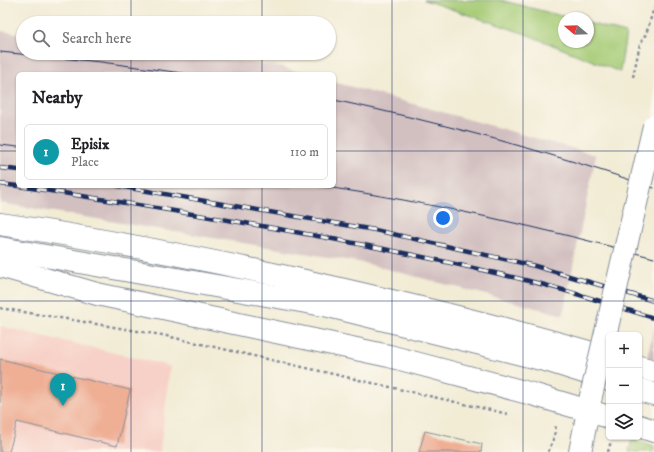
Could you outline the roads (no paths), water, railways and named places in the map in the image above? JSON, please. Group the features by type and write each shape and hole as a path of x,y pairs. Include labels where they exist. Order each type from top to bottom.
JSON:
{"main road":[{"path":"580,452 654,126"},
{"path":"0,224 97,238 364,294 534,335 606,357"},
{"path":"0,248 329,306 549,361 606,379"},
{"path":"0,266 97,294 388,356 532,394 590,404 606,415"},
{"path":"642,368 654,371"},
{"path":"642,391 654,394"},
{"path":"642,427 654,430"}],"tram line":[{"path":"0,52 16,54"},
{"path":"81,60 174,72"},
{"path":"336,100 415,118 536,150 654,188"},
{"path":"0,145 16,147"},
{"path":"332,188 404,200 488,217 571,236 654,258"}],"railway":[{"path":"0,168 16,170"},
{"path":"0,184 16,186"},
{"path":"31,188 275,228 466,266 545,285 654,318"},
{"path":"130,188 375,230 535,266 654,301"}],"place":[{"name":"Episix","path":"63,406"}]}
